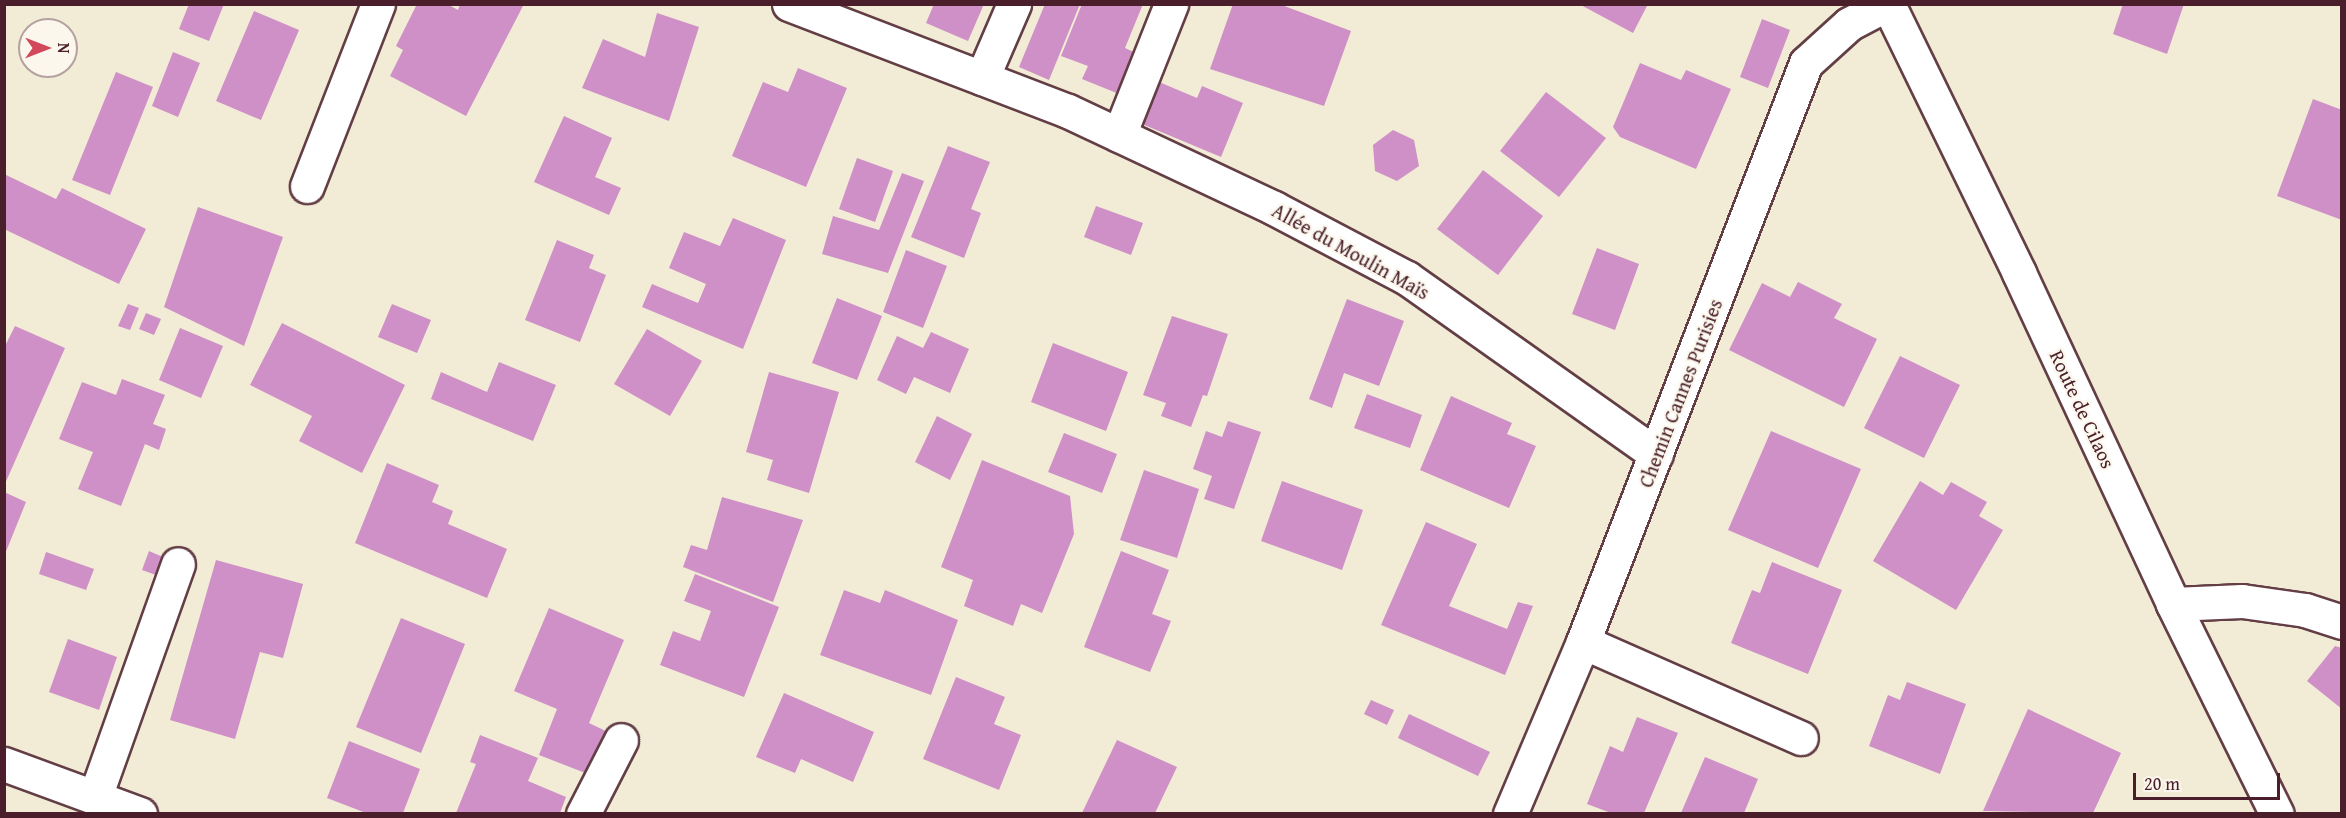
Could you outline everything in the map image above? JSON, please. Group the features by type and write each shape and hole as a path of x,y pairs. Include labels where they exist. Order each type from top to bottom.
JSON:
{"street":[{"path":"307,186 378,4"},
{"name":"Allée du Moulin Maïs","path":"789,4 981,78 1119,135 1274,208 1407,278 1656,453"},
{"path":"981,78 1014,4"},
{"path":"1119,135 1171,4"},
{"name":"Chemin Cannes Purisies","path":"1510,813 1583,642 1806,63 1849,24 1888,4"},
{"name":"Route de Cilaos","path":"1888,4 2019,273 2173,604 2277,813"},
{"path":"94,797 178,564"},
{"path":"2173,604 2242,601 2305,610 2342,622"},
{"path":"1583,642 1801,738"},
{"path":"583,813 621,740"},
{"path":"4,764 141,813"}],"building":[{"path":"189,4 224,4 209,41 179,29"},
{"path":"417,4 447,4 458,10 460,4 524,4 466,116 390,76 403,50 396,46"},
{"path":"934,4 984,4 968,41 926,23"},
{"path":"1045,4 1080,4 1049,80 1019,67"},
{"path":"1082,4 1143,4 1125,48 1136,53 1119,94 1082,79 1088,66 1061,56"},
{"path":"1233,4 1279,4 1351,31 1324,106 1210,69"},
{"path":"1579,4 1648,4 1633,33"},
{"path":"2123,4 2184,4 2167,54 2113,34"},
{"path":"254,11 299,30 261,120 216,101"},
{"path":"657,13 699,27 669,121 582,88 603,39 645,57"},
{"path":"1762,19 1790,30 1768,88 1740,77"},
{"path":"173,52 200,63 178,117 152,106"},
{"path":"1640,63 1681,80 1686,70 1731,89 1696,169 1620,137 1613,127"},
{"path":"798,68 847,88 806,187 732,156 763,82 788,92"},
{"path":"116,72 153,87 110,195 72,180"},
{"path":"1159,82 1197,98 1202,86 1243,103 1221,157 1142,124"},
{"path":"1546,92 1606,138 1559,197 1500,151"},
{"path":"2313,99 2342,110 2342,220 2277,196"},
{"path":"564,116 612,138 595,177 621,188 609,215 534,182"},
{"path":"1393,130 1414,140 1419,166 1397,181 1375,171 1373,145"},
{"path":"948,146 990,162 971,209 981,213 964,258 911,237"},
{"path":"857,158 893,171 875,222 839,209"},
{"path":"1483,170 1543,216 1498,275 1437,229"},
{"path":"902,173 924,181 888,273 822,254 833,216 879,230"},
{"path":"4,174 56,199 62,188 146,229 119,284 4,229"},
{"path":"1096,206 1143,223 1131,255 1084,237"},
{"path":"198,207 283,237 244,346 164,307"},
{"path":"733,218 786,240 743,349 642,307 652,284 698,303 706,284 669,268 684,232 720,246"},
{"path":"557,240 594,255 589,268 606,275 580,342 525,320"},
{"path":"1597,248 1639,264 1615,330 1572,314"},
{"path":"906,250 947,266 923,328 883,312"},
{"path":"1798,282 1842,304 1834,318 1877,339 1844,407 1729,350 1762,283 1790,297"},
{"path":"837,298 882,316 857,380 812,363"},
{"path":"1347,299 1404,321 1379,386 1344,373 1332,408 1309,399"},
{"path":"128,304 139,308 130,330 118,326"},
{"path":"392,304 431,320 417,353 378,337"},
{"path":"146,313 161,319 154,335 139,329"},
{"path":"1172,316 1228,334 1207,396 1203,395 1191,427 1161,416 1166,403 1143,395"},
{"path":"282,323 405,385 362,473 299,441 312,416 250,385"},
{"path":"15,326 65,348 4,486 4,348"},
{"path":"180,328 223,346 201,398 159,380"},
{"path":"647,329 702,361 670,416 614,384"},
{"path":"931,332 969,349 950,393 914,377 906,394 877,380 897,336 923,348"},
{"path":"1053,343 1128,372 1106,431 1031,402"},
{"path":"1900,356 1960,385 1924,458 1864,428"},
{"path":"499,362 556,385 533,441 431,399 441,372 487,392"},
{"path":"769,372 839,392 809,493 767,480 773,460 746,452"},
{"path":"122,379 165,395 153,424 166,429 159,450 145,444 121,506 78,489 93,452 59,439 82,382 116,395"},
{"path":"1367,394 1422,415 1410,448 1354,428"},
{"path":"1451,396 1512,423 1507,434 1536,446 1509,508 1420,470"},
{"path":"937,416 972,434 950,480 915,462"},
{"path":"1228,421 1261,432 1234,509 1204,499 1212,476 1193,469 1206,431 1222,437"},
{"path":"1771,431 1861,469 1818,568 1728,530"},
{"path":"1064,433 1117,454 1102,493 1048,472"},
{"path":"982,460 1070,496 1074,534 1042,613 1021,604 1013,626 964,606 973,580 941,567"},
{"path":"387,463 439,485 432,502 453,511 448,524 507,549 487,598 355,543"},
{"path":"1144,470 1199,489 1177,558 1120,540"},
{"path":"1282,481 1363,510 1342,570 1261,541"},
{"path":"1920,481 1943,495 1951,482 1987,502 1979,516 2003,530 1956,610 1873,561"},
{"path":"4,492 26,502 5,554 4,554"},
{"path":"722,497 803,520 773,602 683,567 691,545 707,550"},
{"path":"1426,522 1477,544 1449,606 1507,629 1518,602 1533,606 1505,675 1381,625"},
{"path":"149,551 163,557 156,575 142,570"},
{"path":"1121,551 1169,570 1152,614 1171,621 1150,672 1084,647"},
{"path":"46,552 94,569 86,590 39,574"},
{"path":"216,560 303,584 283,658 260,652 235,739 170,720"},
{"path":"1772,562 1842,590 1808,674 1731,643 1752,590 1760,593"},
{"path":"695,574 779,607 744,697 660,665 673,631 700,641 711,611 684,601"},
{"path":"844,590 880,603 885,590 958,620 931,695 820,655"},
{"path":"549,608 624,640 589,723 610,733 593,776 539,755 557,709 514,691"},
{"path":"401,618 465,644 421,753 356,727"},
{"path":"68,639 117,657 99,710 49,692"},
{"path":"2335,646 2342,648 2342,709 2307,681"},
{"path":"956,677 1005,697 994,724 1021,735 999,790 923,759"},
{"path":"1907,682 1966,704 1940,774 1869,746 1888,695 1900,700"},
{"path":"784,693 874,732 853,782 801,759 795,773 756,757"},
{"path":"1371,700 1394,710 1387,725 1364,714"},
{"path":"2028,709 2121,753 2093,813 1983,811"},
{"path":"1409,714 1490,752 1478,776 1398,738"},
{"path":"1637,717 1678,733 1644,813 1611,813 1587,804 1610,746 1623,752"},
{"path":"480,735 538,758 528,781 566,797 560,813 456,813 476,764 470,762"},
{"path":"1117,740 1177,767 1155,813 1082,813"},
{"path":"349,741 420,769 403,813 366,813 327,798"},
{"path":"1705,757 1758,779 1744,813 1681,813"}]}
